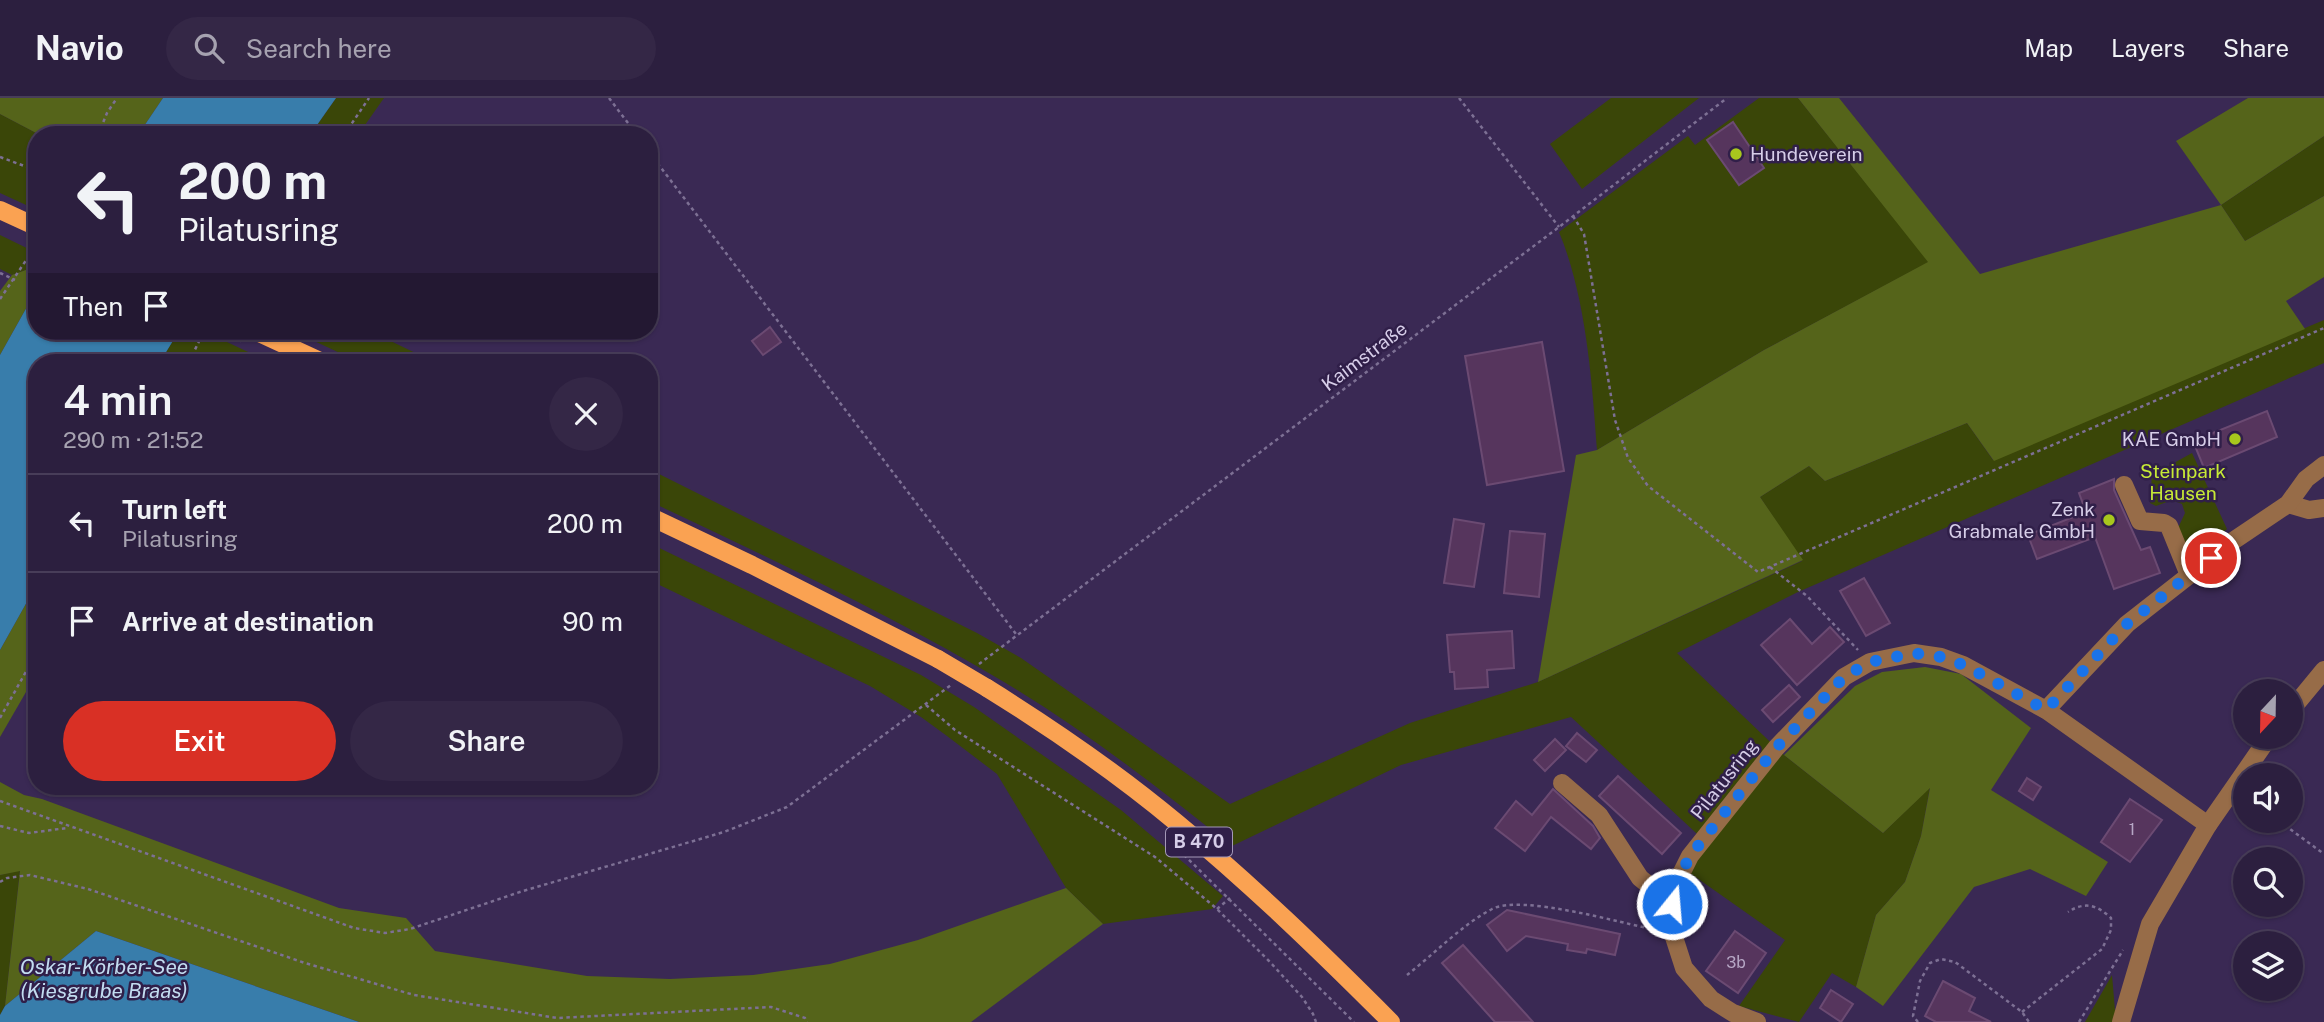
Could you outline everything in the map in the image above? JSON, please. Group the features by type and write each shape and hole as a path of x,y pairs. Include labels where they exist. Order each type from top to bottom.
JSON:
{"main road":[{"path":"0,210 28,223"},
{"path":"274,340 305,354"},
{"name":"B 470","path":"658,520 937,659 987,688 1105,766 1177,823 1306,939 1391,1022"}],"street":[{"path":"2046,710 2127,624 2233,541 2288,504 2306,479 2324,464"},
{"path":"2124,485 2140,521 2164,523 2169,526 2189,575"},
{"path":"2288,504 2309,510 2324,508"},
{"name":"Pilatusring","path":"1756,1022 1733,1013 1711,999 1684,968 1672,934 1672,904 1678,880 1690,856 1776,748 1844,677 1870,662 1914,653 1941,657 1964,665 2046,710 2208,825"},
{"path":"2303,695 2324,670"},
{"path":"2120,1022 2150,924 2208,825 2261,749"},
{"path":"1562,783 1599,816 1640,878 1672,904"}],"path":[{"path":"102,126 117,98"},
{"path":"350,126 369,98"},
{"path":"609,98 630,126"},
{"path":"1459,98 1559,227"},
{"name":"Kaimstraße","path":"976,666 1727,98"},
{"path":"0,157 28,166"},
{"path":"658,164 1016,634"},
{"path":"1573,216 1584,234 1615,420 1628,458 1648,486 1758,572 2324,328"},
{"path":"0,299 28,259"},
{"path":"0,273 15,280"},
{"path":"1770,567 1807,596 1870,662"},
{"path":"0,718 28,668"},
{"path":"0,801 354,928 385,933 410,929 523,891 724,832 787,807 944,690"},
{"path":"926,705 955,730 1155,857 1217,909 1302,997 1316,1022"},
{"path":"0,826 29,833 71,827"},
{"path":"2295,833 2324,854"},
{"path":"1172,843 1354,1022"},
{"path":"0,882 7,878 30,875 88,889 305,963 414,995 557,1018 771,1007 805,1018 807,1022"},
{"path":"1217,909 1230,898"},
{"path":"1407,975 1477,918 1495,907 1527,904 1672,934"},
{"path":"2022,1012 2102,949 2108,940 2111,918 2102,909 2091,905 2077,906 2068,912"},
{"path":"2079,1022 2126,945"},
{"path":"1918,1022 1913,1016 1920,981 1930,963 1941,960 1955,962 2022,1012 2029,1022"}],"green space":[{"path":"0,98 163,98 144,126 28,126 28,129 0,114"},
{"path":"336,98 384,98 364,126 316,126"},
{"path":"1611,98 1699,98 1582,189 1550,144"},
{"path":"1759,98 1798,98 1929,262 1764,350 1597,450 1582,311 1559,232 1688,136 1695,145"},
{"path":"1798,98 1839,98 1980,274 2221,205 2245,241 2324,196 2324,277 2286,301 2305,329 1994,461 1967,423 1825,481 1809,466 1760,497 1803,560 1538,682 1576,455 1597,450 1764,350 1928,262"},
{"path":"2248,98 2324,98 2324,136 2221,205 2176,141"},
{"path":"0,114 28,129 28,206 0,193"},
{"path":"2324,136 2324,196 2245,241 2221,205"},
{"path":"0,235 28,249 28,269 12,275 0,269"},
{"path":"28,269 28,305 0,355 0,291 12,275"},
{"path":"2324,320 2324,363 1798,592 1677,653 1784,755 1883,833 1930,787 1921,836 1905,882 1876,915 1856,987 1832,973 1799,1022 1739,1006 1785,940 1687,871 1709,845 1571,717 1401,765 1232,846 1092,740 1004,682 873,610 658,505 658,474 977,633 1021,658 1230,804 1410,723 1538,682 1802,561 1760,497 1809,466 1825,481 1967,423 1993,460"},
{"path":"173,340 228,340 252,354 165,354"},
{"path":"312,340 389,340 417,354 342,354"},
{"name":"Steinpark Hausen","path":"2192,453 2227,529 2192,559 2178,528 2185,513 2182,504 2172,500 2156,506 2150,503 2152,475"},
{"path":"658,547 921,675 974,707 1121,810 1223,896 1212,909 1103,924 1066,888 997,774 921,717 870,686 658,584"},
{"path":"28,600 28,689 0,737 0,650"},
{"path":"1925,667 1961,674 2031,728 1991,790 2108,862 2086,896 2030,869 1974,887 1883,1006 1856,987 1876,915 1905,882 1921,836 1930,788 1883,833 1784,755 1855,686 1882,672"},
{"path":"0,782 24,795 42,799 339,908 406,918 435,951 587,976 670,979 753,975 830,964 918,940 1066,888 1103,924 971,1022 359,1022 96,931 5,1006 20,871 0,875"},
{"path":"20,870 5,1006 0,1015 0,875"},
{"path":"2112,975 2116,1022 2085,1022"}],"water":[{"path":"163,98 336,98 316,126 144,126"},
{"path":"28,305 28,340 173,340 165,354 28,354 28,600 0,650 0,355"},
{"name":"Oskar-Körber-See (Kiesgrube Braas)","path":"96,931 359,1022 0,1022 5,1006"}],"building":[{"name":"Hundeverein","path":"1733,122 1764,168 1739,185 1707,140"},
{"path":"770,327 781,342 763,355 752,341"},
{"path":"1542,342 1564,471 1487,485 1465,356"},
{"name":"KAE GmbH","path":"2267,411 2277,437 2204,468 2193,441"},
{"name":"Zenk Grabmale GmbH","path":"2114,479 2114,490 2141,550 2150,547 2160,573 2114,589 2095,537 2037,559 2028,535 2086,512 2079,493"},
{"path":"1454,519 1484,524 1474,587 1444,583"},
{"path":"1510,531 1545,534 1539,597 1504,593"},
{"path":"1864,578 1890,623 1866,636 1840,591"},
{"path":"1790,619 1812,644 1830,627 1844,642 1797,685 1761,645"},
{"path":"1512,631 1514,668 1487,670 1488,687 1455,689 1454,672 1450,672 1447,635"},
{"path":"1789,685 1800,697 1773,722 1762,710"},
{"path":"1577,733 1597,750 1586,762 1566,746"},
{"path":"1555,739 1566,750 1545,771 1534,760"},
{"path":"1618,776 1681,833 1662,854 1599,796"},
{"path":"2027,778 2041,787 2033,800 2019,791"},
{"path":"1553,789 1593,826 1600,838 1591,849 1551,817 1525,851 1495,828 1516,801 1532,815"},
{"path":"2130,799 2162,820 2130,862 2101,842"},
{"path":"1507,910 1620,934 1615,955 1587,949 1586,953 1567,950 1568,944 1526,936 1507,951 1487,925"},
{"path":"1735,931 1766,953 1738,993 1706,971"},
{"path":"1463,945 1533,1022 1495,1022 1442,963"},
{"path":"1943,981 1975,998 1969,1011 1991,1022 1936,1022 1925,1016"},
{"path":"1831,990 1853,1004 1841,1022 1820,1008"}],"place":[{"name":"Hundeverein","path":"1736,154"},
{"name":"KAE GmbH","path":"2235,439"},
{"name":"Zenk Grabmale GmbH","path":"2109,520"}],"route":[{"path":"1672,904 1678,880 1690,856 1776,748 1844,677 1870,662 1891,657 1914,653 1941,657 1964,665 2046,710 2127,624 2211,558"}]}
